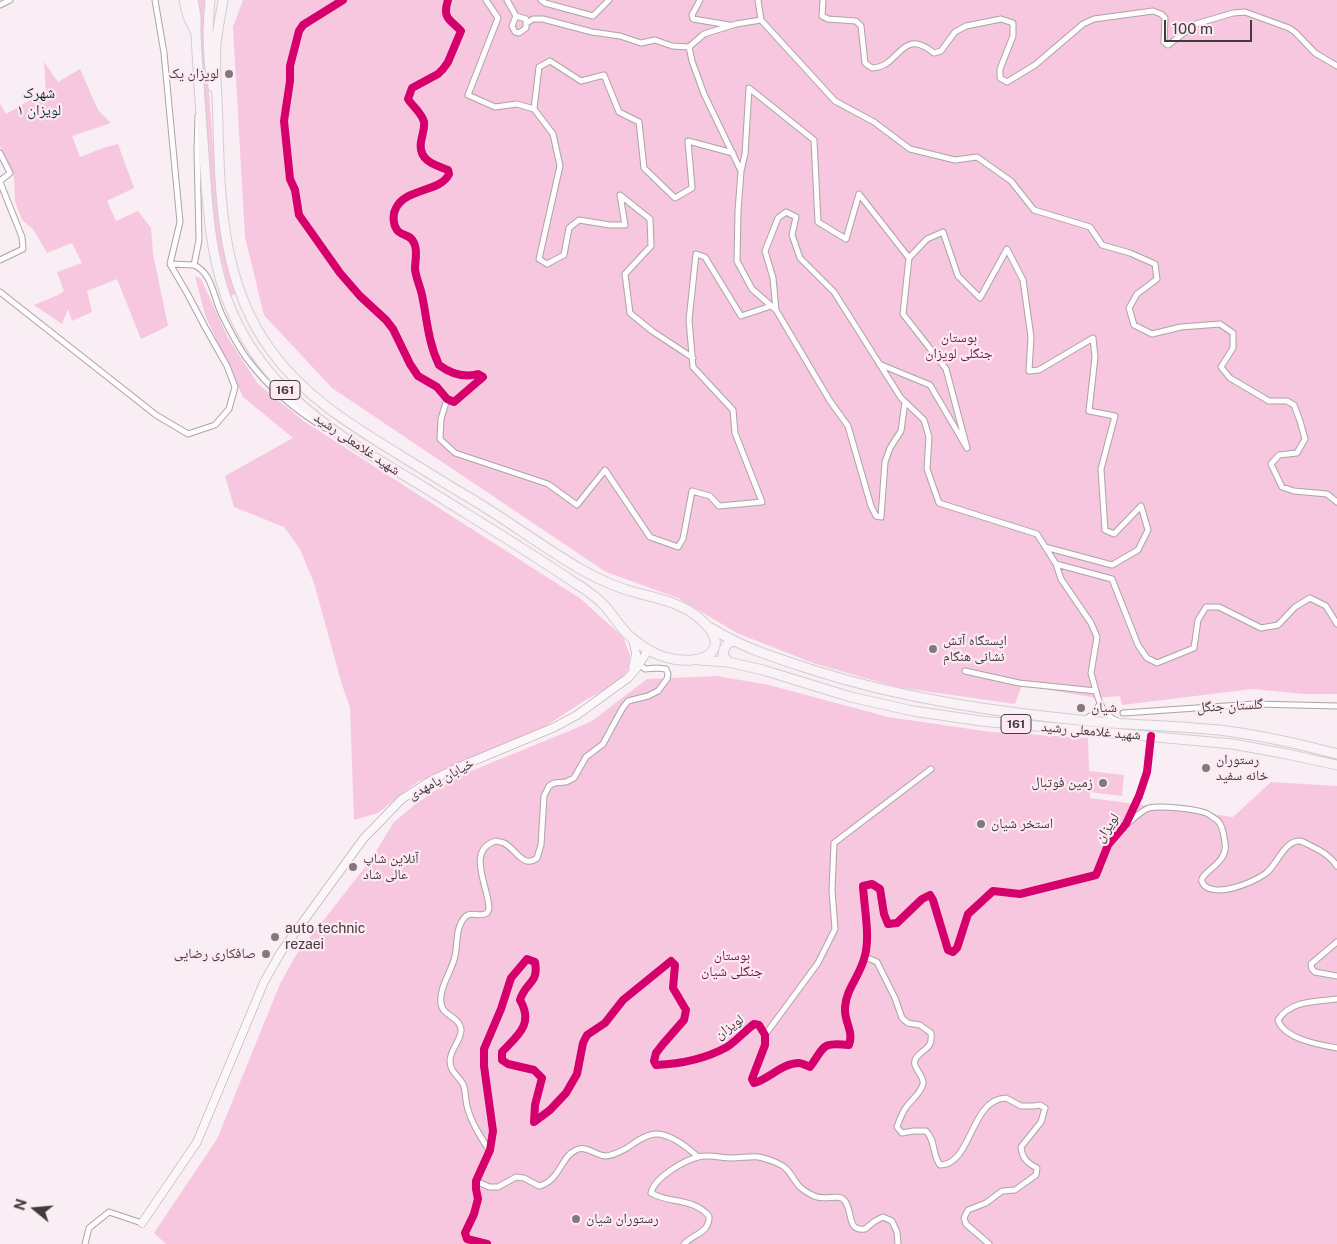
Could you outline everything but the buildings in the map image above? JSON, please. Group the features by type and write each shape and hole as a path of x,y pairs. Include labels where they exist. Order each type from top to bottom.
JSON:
{"main road":[{"name":"شهید غلامعلی رشید","path":"184,0 188,17 196,33 208,209 213,244 225,294 234,318 252,347 276,380 297,402 344,439 497,532 570,579 604,606 633,639 648,650 673,659 728,662 763,670 851,697 913,711 980,721 1233,744 1337,766"},
{"path":"193,0 196,16 196,33"},
{"path":"210,0 208,27 209,67 218,112"},
{"name":"شهید غلامعلی رشید","path":"223,0 216,45 222,209 231,265 238,289 248,313 272,352 288,372 312,395 348,424 597,579 638,594 676,604 693,613 707,626 734,641 770,656 855,683 982,708 1083,721 1234,732 1290,742 1337,754"},
{"path":"699,660 708,656 713,650 715,642 714,634 707,626"},
{"path":"628,678 635,663 636,654 633,639"},
{"path":"728,662 724,655 724,648 734,641"},
{"name":"خیابان یامهدی","path":"142,1223 197,1142 264,982 281,952 364,838 402,799 430,781 554,728 577,715 628,678 648,650"}],"street":[{"path":"0,5 10,0"},
{"path":"0,292 156,415 188,434 215,426 229,410 235,387 227,366 170,264 180,222 164,53 155,0"},
{"path":"343,0 303,25 299,31 290,66 284,134 290,179 295,190 299,215 340,273 390,324 418,376 438,387 447,399 454,402 482,377 478,374 469,377 453,374 439,365 425,321 422,295 415,270 416,244 406,234 399,232 394,218 396,206 400,202 417,192 443,182 449,174 448,170 431,163 423,156 420,143 424,123 422,116 408,99 412,88 438,74 443,69 458,38 461,30 452,24 445,10 448,0"},
{"path":"486,0 498,18 468,95 495,107 517,104 534,109 553,134 560,166 539,258 547,264 564,255 569,228 578,220 610,226 625,225 620,195 650,219 651,246 625,274 630,313 652,331 693,358"},
{"path":"508,0 516,16 526,19 527,23"},
{"path":"541,0 545,3 593,16 609,0"},
{"path":"700,0 692,15 693,19 732,26"},
{"path":"758,0 760,20 835,101 874,122 910,149 955,160 977,157 1011,181 1034,210 1090,227 1102,245 1130,253 1155,264 1157,279 1137,294 1129,308 1134,325 1152,334 1182,327 1220,324 1233,333 1234,348 1221,367 1230,378 1269,401 1287,402 1294,405 1300,421 1305,439 1297,453 1279,456 1271,464 1282,487 1294,491 1327,494 1337,502"},
{"path":"823,0 822,16 828,20 856,21 861,26 865,63 872,68 881,68 907,45 918,43 934,53 941,51 955,32 966,26 1001,19 1013,23 1013,36 1000,69 1000,78 1007,82 1035,65 1082,24 1094,19 1153,11 1162,14 1165,18 1164,42 1168,46 1196,24 1233,13 1245,12 1289,28 1316,53 1337,66"},
{"path":"516,16 512,26 514,32 519,33 533,19 543,19 592,32 620,36 641,43 655,40 672,46 689,47 704,34 760,20"},
{"path":"689,47 704,94 741,171"},
{"path":"534,109 539,67 550,61 581,81 604,75 619,112 639,122 644,168 675,198 692,188 688,141 733,153"},
{"path":"905,402 901,431 890,448 885,462 881,517 876,516 848,426 830,401 776,310 752,289 737,261 738,212 741,171 745,154 749,88 814,140 818,222 846,239 859,194 909,258"},
{"path":"194,264 199,240 196,150 199,90"},
{"path":"0,153 10,173 0,182 22,237 23,249 0,260"},
{"path":"776,310 773,278 765,250 778,218 786,212 796,218 792,235 800,258 834,292 905,402 924,420 928,437 928,469 940,503 1036,534 1056,564 1062,579 1092,623 1097,637 1091,673 1100,704 1113,720 1125,724"},
{"path":"879,364 930,385 967,448 946,368 904,314 909,258 927,239 943,232 958,276 980,298 1006,249 1023,280 1031,337 1030,371 1038,370 1093,338 1095,356 1089,411 1115,416 1101,469 1105,530 1114,534 1141,506 1148,530 1138,550 1112,565 1045,547"},
{"path":"447,399 441,419 440,439 455,453 548,484 577,505 604,470 650,537 678,547 683,539 692,491 710,496 719,506 762,502 735,433 732,410 693,367 689,320 696,254 705,257 741,316 771,306"},
{"path":"170,264 194,264 204,271 226,322 246,358 279,395 304,416 344,439"},
{"path":"1056,564 1112,579 1138,645 1147,658 1158,663 1194,648 1198,620 1206,607 1219,607 1261,628 1278,625 1294,606 1310,598 1326,606 1337,624"},
{"path":"487,1244 467,1239 465,1233 474,1214 478,1199 476,1182 490,1150 470,1116 463,1084 453,1072 450,1064 450,1056 460,1034 460,1028 458,1022 442,1008 441,1002 446,980 455,957 456,940 461,922 468,915 482,916 489,909 489,902 480,869 481,853 484,847 496,841 505,844 524,861 530,862 537,858 541,845 544,796 549,786 574,778 586,757 603,744 628,701 648,696 658,691 667,679 666,669 645,669 639,664"},
{"path":"965,671 1019,683 1096,691"},
{"path":"1083,721 1094,713 1100,704"},
{"name":"گلستان جنگل","path":"1123,713 1255,704 1337,706"},
{"name":"لویزان","path":"490,1150 493,1131 484,1066 484,1049 501,1009 511,978 527,959 535,962 537,971 534,980 524,989 520,1000 525,1008 526,1018 522,1032 502,1052 502,1060 508,1064 534,1070 542,1078 535,1105 534,1122 550,1110 566,1092 577,1074 583,1043 587,1035 605,1023 623,1000 671,961 675,965 673,988 686,1010 684,1020 656,1053 654,1061 656,1065 703,1058 728,1046 754,1024 760,1025 765,1035 765,1045 752,1079 754,1083 764,1080 785,1067 799,1063 810,1067 820,1050 832,1043 849,1045 852,1038 844,1010 848,990 857,979 865,957 866,935 863,886 872,884 880,889 884,914 888,924 897,923 922,899 930,895 948,950 953,952 957,948 968,914 993,891 1020,894 1096,875 1108,845 1124,826 1139,796 1148,772 1151,736"},
{"path":"765,1035 818,963 835,929 832,891 834,843 931,769"},
{"path":"1124,826 1147,809 1155,807 1206,813 1220,824 1226,845 1221,860 1203,875 1202,881 1207,886 1224,891 1265,873 1286,848 1296,842 1303,842 1316,848 1328,856 1337,866"},
{"path":"1337,942 1311,964 1315,972 1337,976"},
{"path":"865,957 877,962 895,998 902,1018 908,1023 920,1025 928,1029 931,1033 932,1040 929,1046 916,1058 915,1062 915,1067 923,1078 923,1084 917,1096 907,1106 897,1127 902,1133 926,1131 934,1143 936,1159 940,1165 944,1165 959,1154 965,1146 977,1119 996,1100 1006,1098 1021,1106 1040,1105 1045,1108 1040,1122 1021,1147 1026,1161 1037,1168 1036,1174 1015,1190 1002,1191 986,1203 968,1210 965,1214 964,1218 968,1228 985,1239 989,1244"},
{"path":"1337,998 1302,1004 1285,1012 1278,1020 1282,1029 1298,1038 1337,1048"},
{"path":"476,1182 489,1187 498,1187 516,1178 524,1178 539,1186 546,1184 553,1178 574,1150 582,1148 605,1156 613,1154 652,1134 668,1137 688,1148 698,1157"},
{"path":"684,1244 708,1226 709,1216 702,1208 686,1202 657,1197 650,1193 652,1188 667,1172 698,1157 760,1157 777,1162 785,1167 804,1191 821,1198 843,1198 848,1205 851,1220 856,1228 865,1230 883,1217 892,1220 897,1232 898,1244"},
{"path":"85,1244 89,1228 109,1212 142,1223"}],"green space":[{"path":"196,0 207,0 205,41 217,198 226,261 235,294 230,296 214,229"},
{"name":"بوستان جنگلی لویزان","path":"243,0 1337,0 1337,694 1304,694 1252,689 1122,705 1120,696 1096,698 1022,685 1015,704 896,687 813,663 737,633 678,598 606,572 332,388 264,315 245,237 233,27"},
{"path":"44,62 58,82 80,69 98,110 111,123 72,136 80,157 118,144 134,188 107,201 116,221 138,211 151,228 153,254 168,326 141,339 117,279 87,291 92,312 72,321 68,309 62,324 34,305 64,291 57,272 82,263 72,243 47,253 33,229 22,220 15,201 14,176 0,146 0,104 6,114 46,91"},
{"path":"195,276 201,279 228,338 258,384 305,422 581,599 623,637 630,655 628,671 612,686 587,699 546,726 417,782 378,813 354,820 350,707 342,685 314,583 300,549 284,527 234,507 225,476 293,438 243,397 205,315"},
{"name":"بوستان جنگلی شیان","path":"717,676 769,685 888,717 991,732 1088,738 1089,771 1124,775 1122,796 1090,792 1090,798 1233,817 1271,782 1337,786 1337,1244 166,1244 154,1233 217,1139 280,984 296,955 370,861 394,822 417,803 444,785 471,771 592,721 647,679"}],"cycle path":[{"path":"343,0 303,25 299,31 290,66 290,81 284,121 290,179 295,190 299,215 340,273 393,329 418,376 437,387 447,399 454,402 483,377 478,374 467,376 457,374 439,365 430,339 415,269 415,246 413,240 397,230 394,224 395,211 401,202 415,193 439,184 449,174 448,170 428,161 422,153 421,142 424,122 408,99 412,88 438,74 443,69 448,62 461,31 448,18 446,11 448,0"},
{"path":"487,1244 467,1239 465,1233 474,1214 478,1199 476,1181 490,1150 493,1131 484,1066 484,1049 501,1009 511,978 527,959 535,962 536,969 534,979 525,989 520,1000 524,1008 525,1023 502,1052 502,1060 508,1064 534,1070 542,1078 535,1105 534,1122 550,1110 566,1093 577,1074 583,1043 587,1035 605,1023 623,1000 671,961 675,965 673,988 686,1010 684,1020 656,1053 654,1061 656,1065 692,1060 710,1055 730,1045 754,1024 759,1025 765,1035 765,1045 752,1079 754,1083 781,1068 793,1064 800,1063 810,1067 828,1045 849,1045 850,1035 845,1013 846,1001 862,965 867,942 863,886 872,884 880,889 884,914 888,924 897,923 922,899 930,895 948,950 953,952 957,948 968,914 993,891 1020,894 1096,875 1108,845 1126,824 1139,796 1147,772 1151,736"}],"place":[{"name":"لویزان یک","path":"229,74"},
{"name":"ایستگاه آتش نشانی هنگام","path":"933,649"},
{"name":"شیان","path":"1081,708"},
{"name":"رستوران خانه سفید","path":"1206,768"},
{"name":"زمین فوتبال","path":"1103,783"},
{"name":"استخر شیان","path":"981,824"},
{"name":"آنلاین شاپ عالی شاد","path":"353,867"},
{"name":"auto technic rezaei","path":"275,937"},
{"name":"صافکاری رضایی","path":"266,954"},
{"name":"رستوران شیان","path":"576,1219"}],"district":[{"name":"شهرک لویزان ۱","path":"39,102"}]}
